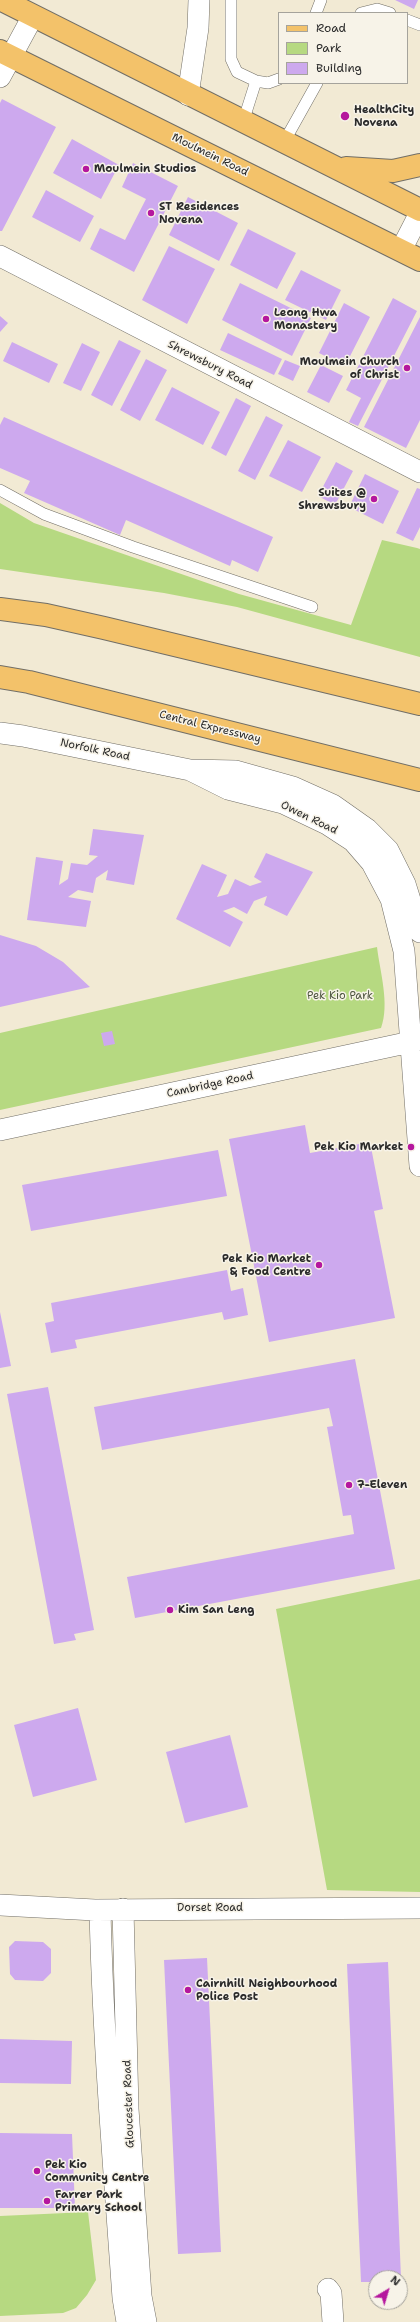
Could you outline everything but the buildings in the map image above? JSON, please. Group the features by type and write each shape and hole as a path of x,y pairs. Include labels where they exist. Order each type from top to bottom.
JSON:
{"main road":[{"path":"2,0 188,95 420,210"},
{"name":"Moulmein Road","path":"5,54 410,255"},
{"path":"332,166 368,171 393,170 420,165"},
{"path":"0,609 46,615 104,628 420,704"},
{"name":"Central Expressway","path":"0,677 44,686 420,780"}],"street":[{"path":"188,95 198,28 199,0"},
{"path":"0,77 5,54 33,16"},
{"path":"410,255 420,213"},
{"name":"Shrewsbury Road","path":"0,256 420,472"},
{"name":"Norfolk Road","path":"0,733 24,736 190,770"},
{"name":"Owen Road","path":"190,770 236,770 293,787 333,806 367,829 388,850 405,884 420,932"},
{"name":"Owen Road","path":"190,770 228,789 283,803 327,824 353,841 372,863 391,900 404,951 415,1041 420,1166"},
{"name":"Cambridge Road","path":"0,1130 415,1041"},
{"name":"Dorset Road","path":"0,1905 100,1910 420,1908"},
{"name":"Gloucester Road","path":"123,1909 128,2109 141,2296 146,2322"},
{"name":"Gloucester Road","path":"100,1910 103,2007 109,2105 123,2298 127,2322"},
{"path":"328,2289 331,2293 333,2322"}],"lane":[{"path":"231,0 231,60 237,72 256,81 268,83 278,79"},
{"path":"316,12 321,0"},
{"path":"365,12 377,9 387,12"},
{"path":"408,20 420,25"},
{"path":"243,122 256,81"},
{"path":"284,142 316,84"},
{"path":"0,490 51,517 133,547 312,607"}],"green space":[{"path":"0,503 34,523 239,594 351,625 382,540 420,549 420,657 237,607 164,593 0,569"},
{"name":"Pek Kio Park","path":"377,947 384,988 385,1009 381,1028 0,1110 0,1033"},
{"path":"420,1579 420,1892 327,1890 276,1609"},
{"path":"88,2212 96,2280 87,2295 76,2308 63,2313 0,2316 0,2216"}],"place":[{"name":"HealthCity Novena","path":"345,116"},
{"name":"Moulmein Studios","path":"86,169"},
{"name":"ST Residences Novena","path":"151,213"},
{"name":"Leong Hwa Monastery","path":"266,319"},
{"name":"Moulmein Church of Christ","path":"407,368"},
{"name":"Suites @ Shrewsbury","path":"374,499"},
{"name":"Pek Kio Market","path":"411,1147"},
{"name":"Pek Kio Market & Food Centre","path":"319,1265"},
{"name":"7-Eleven","path":"349,1485"},
{"name":"Kim San Leng","path":"170,1610"},
{"name":"Cairnhill Neighbourhood Police Post","path":"188,1990"},
{"name":"Pek Kio Community Centre","path":"37,2171"},
{"name":"Farrer Park Primary School","path":"47,2201"}]}
